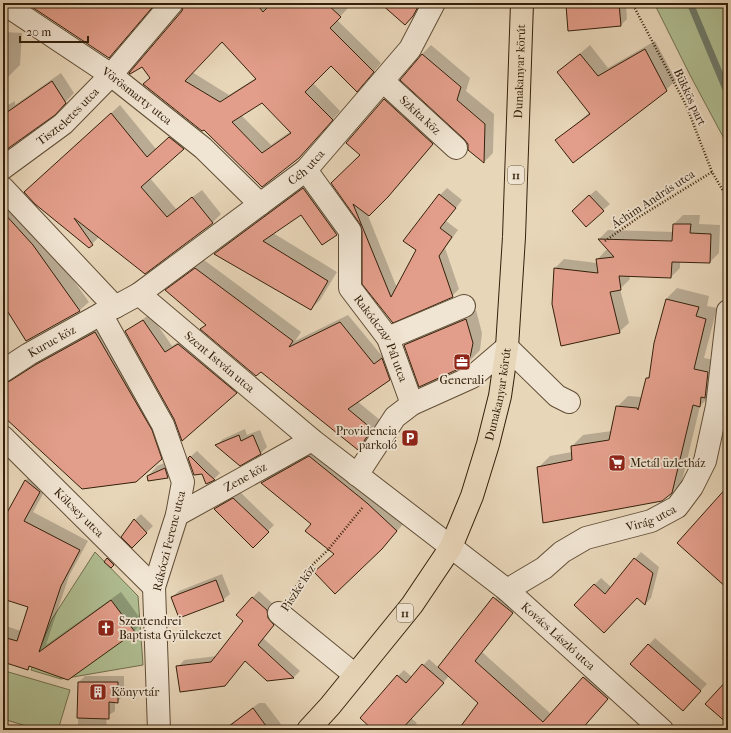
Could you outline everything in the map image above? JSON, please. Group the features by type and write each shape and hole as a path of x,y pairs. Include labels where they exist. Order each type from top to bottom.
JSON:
{"main road":[{"name":"Dunakanyar körút","path":"308,730 412,605 451,547 472,496 488,444 500,396 508,347 514,237 522,3"}],"street":[{"name":"Vörösmarty utca","path":"3,3 111,75 203,148 260,204"},
{"name":"Tiszteletes utca","path":"3,168 63,124 111,75 172,3"},
{"name":"Céh utca","path":"139,294 306,170 384,82 410,49 434,3"},
{"name":"Szkíta köz","path":"384,82 456,148"},
{"name":"Rakódczay Pál utca","path":"306,170 350,231 350,288 388,338 412,404"},
{"path":"3,188 108,310 139,294"},
{"name":"Szent István utca","path":"139,294 312,440 451,547"},
{"path":"388,338 464,306"},
{"name":"Kuruc köz","path":"3,371 29,354 108,310"},
{"name":"Rákóczi Ferenc utca","path":"108,310 163,425 183,482 178,515 154,587 159,730"},
{"name":"Virág utca","path":"507,590 544,568 562,552 586,538 651,521 677,507 692,487 705,461 722,407 728,311"},
{"path":"357,475 395,417 412,404 472,377 508,347 557,396 569,402"},
{"name":"Kölcsey utca","path":"3,437 154,587"},
{"name":"Zene köz","path":"178,515 312,440"},
{"name":"Kovács László utca","path":"451,547 507,590 662,730"},
{"name":"Piszke köz","path":"279,613 355,675"}],"path":[{"name":"Bükkös part","path":"632,3 686,105 712,172 728,199"},
{"name":"Áchim András utca","path":"605,241 640,217 712,172"},
{"name":"Piszke köz","path":"279,613 308,569 327,551 377,490"}],"green space":[{"path":"654,3 728,3 728,146 690,75"},
{"path":"95,552 138,596 143,665 61,679 31,670 52,619"},
{"path":"5,671 70,690 58,730 40,730 3,719 3,679"}],"building":[{"path":"26,3 156,3 109,58"},
{"path":"184,3 256,3 263,12 272,3 326,3 341,17 330,28 374,72 357,92 331,66 305,92 333,120 299,158 262,187 204,130 202,131 143,84 150,78 142,67 130,74 129,73 182,11","holes":["222,42 256,79 220,102 185,81","262,103 291,133 262,153 232,122"]},
{"path":"380,3 420,3 413,16 405,25"},
{"path":"619,3 621,26 568,31 566,5"},
{"path":"645,49 667,91 573,163 555,140 590,114 557,72 580,54 598,76"},
{"path":"422,54 461,87 457,100 485,124 484,163 468,150 468,144 464,139 400,80"},
{"path":"52,81 66,103 55,115 3,152 3,115"},
{"path":"384,99 433,144 388,197 369,216 353,204 391,297 416,250 403,241 439,194 456,208 440,228 452,237 439,256 453,297 393,323 362,284 362,231 360,224 331,183 360,155 346,143"},
{"path":"111,113 147,157 169,137 184,149 141,187 167,217 192,197 213,223 145,274 74,218 93,245 89,248 35,204 24,192"},
{"path":"303,188 337,235 322,245 301,215 263,241 328,281 311,310 214,254"},
{"path":"589,195 604,211 586,227 572,211"},
{"path":"3,212 33,245 80,311 26,341 3,304"},
{"path":"673,224 691,224 690,233 711,234 710,263 672,262 671,278 619,276 621,290 610,292 620,333 561,346 552,304 554,268 598,273 596,259 614,257 598,239 672,241"},
{"path":"195,268 293,341 289,347 340,322 374,364 382,358 390,380 348,409 372,429 358,450 261,372 256,376 200,329 206,325 165,290"},
{"name":"Metál üzletház","path":"666,299 699,307 696,316 706,319 694,369 708,372 705,398 701,397 700,407 693,405 672,493 662,501 543,523 537,467 572,460 571,446 609,440 616,406 637,408 638,410 646,378 649,378 654,343"},
{"path":"466,319 473,343 469,363 419,387 404,345"},
{"path":"143,320 165,352 178,344 237,393 182,441 174,419 125,331"},
{"path":"95,332 152,430 162,459 136,482 82,489 3,416 3,383 10,381 35,365"},
{"path":"239,435 241,441 253,435 261,454 240,466 215,445"},
{"path":"190,456 215,480 206,484 202,474 194,475 188,458"},
{"path":"309,456 367,503 397,531 382,549 335,594 314,572 334,554 305,531 311,524 261,483"},
{"path":"165,468 168,478 148,481 147,476"},
{"path":"25,480 40,492 24,521 80,550 61,586 39,652 111,600 135,632 68,680 29,666 28,670 3,662 3,637 17,641 28,607 3,599 3,520"},
{"path":"728,486 728,589 677,543"},
{"path":"233,498 269,532 253,548 214,509"},
{"path":"134,519 147,533 132,548 121,537"},
{"path":"107,558 114,565 111,568 104,562"},
{"path":"634,558 653,573 645,605 637,598 604,633 574,605 594,584 605,594"},
{"path":"216,580 224,601 179,618 171,597"},
{"path":"252,597 267,610 268,618 274,625 258,645 294,678 267,681 245,661 225,686 180,692 176,666 211,662 243,621 236,615"},
{"path":"493,597 513,613 475,661 543,722 583,677 608,699 581,730 458,730 478,703 438,667"},
{"path":"648,644 701,691 683,711 630,664"},
{"path":"422,664 444,683 401,730 373,730 360,718 397,675 406,683"},
{"path":"728,679 728,724 705,704"},
{"name":"Könyvtár","path":"78,682 118,682 118,703 109,702 109,719 77,718"},
{"path":"253,708 269,730 224,730"}],"waterway":[{"path":"690,3 728,94"}],"place":[{"name":"Generali","path":"462,362"},
{"name":"Providencia parkoló","path":"410,438"},
{"name":"Metál üzletház","path":"617,463"},
{"name":"Szentendrei Baptista Gyülekezet","path":"106,628"},
{"name":"Könyvtár","path":"98,692"}]}
